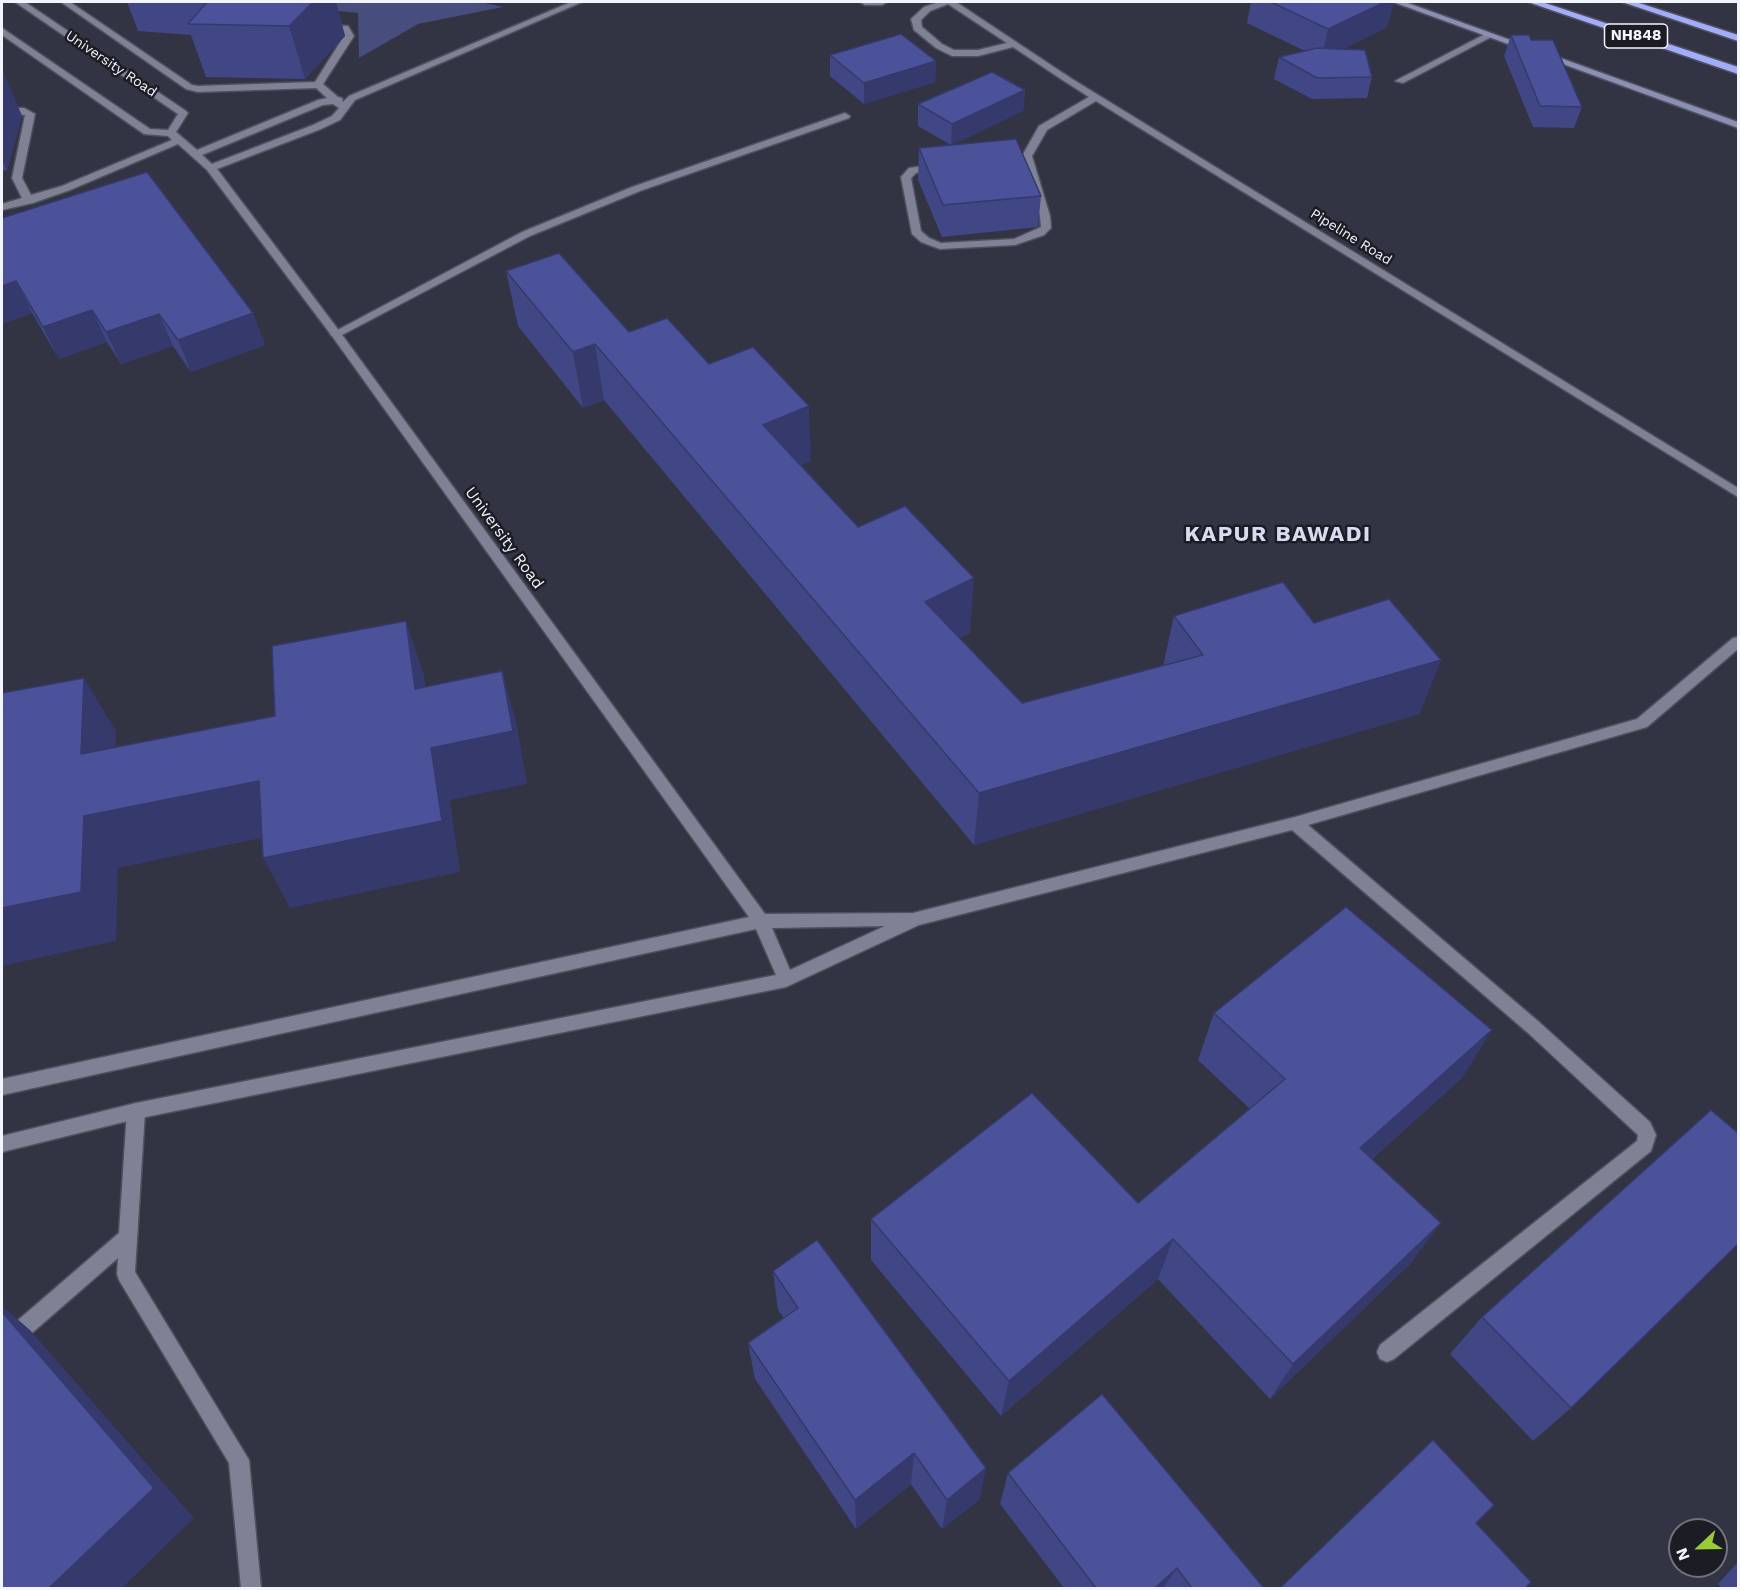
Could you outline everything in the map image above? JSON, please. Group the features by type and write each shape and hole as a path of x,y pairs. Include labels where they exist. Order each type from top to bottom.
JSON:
{"highway":[{"name":"NH848","path":"1533,2 1738,71"},
{"name":"NH848","path":"1627,2 1738,38"}],"street":[{"name":"University Road","path":"20,2 183,113 175,136 211,168 336,334 761,921 786,980"},
{"path":"65,2 189,87 198,89 318,85 344,108"},
{"path":"194,155 321,102 352,98 574,2"},
{"path":"865,2 882,2"},
{"path":"946,2 927,9 916,19 917,28 939,46 952,53 978,53 1014,44"},
{"name":"Pipeline Road","path":"951,2 1095,97 1738,493"},
{"path":"1398,2 1738,125"},
{"path":"310,28 345,28 349,36 318,85"},
{"path":"2,31 148,132 175,136"},
{"path":"1400,81 1490,35"},
{"path":"947,166 913,170 906,177 916,232 926,240 940,246 1015,242 1046,228 1045,216 1022,157 1043,128 1095,97"},
{"path":"211,168 336,118 352,98"},
{"path":"2,111 24,111 30,114 17,178 29,201"},
{"path":"336,334 526,234 636,189 845,116"},
{"path":"2,207 29,201 175,136"},
{"path":"2,181 17,178"},
{"path":"2,1144 136,1111 786,980 916,919 1295,823 1642,723 1738,642"},
{"path":"1295,823 1533,1027 1644,1128 1647,1135 1645,1145 1387,1352"},
{"path":"2,1086 761,921 916,919"},
{"path":"136,1111 126,1274 239,1460 251,1588"},
{"path":"2,1346 128,1237"}],"shaded area":[{"path":"291,2 480,2 503,7 418,24 359,58 358,13 288,6"}],"building":[{"path":"207,2 313,2 289,26 188,24"},
{"path":"1271,2 1385,2 1328,29"},
{"path":"901,34 936,61 864,83 830,55"},
{"path":"1511,35 1529,35 1531,40 1553,40 1582,107 1540,106"},
{"path":"1317,48 1365,50 1372,77 1317,78 1279,57"},
{"path":"992,72 1025,90 952,124 918,104"},
{"path":"1016,139 1041,196 943,205 919,148"},
{"path":"147,172 253,313 178,340 159,314 106,332 92,310 43,327 16,281 2,286 2,218"},
{"path":"559,253 629,332 667,318 709,364 753,347 809,406 763,425 858,527 905,506 974,578 925,602 1022,703 1203,655 1174,616 1283,582 1314,623 1389,599 1441,660 979,793 595,344 573,352 506,271"},
{"path":"406,621 415,689 502,671 513,731 431,748 442,821 263,858 259,781 84,816 81,892 2,908 2,693 84,678 81,754 275,716 272,646"},
{"path":"1346,907 1492,1030 1360,1148 1441,1223 1293,1364 1173,1239 1009,1381 871,1219 1032,1093 1138,1203 1285,1079 1214,1013"},
{"path":"1711,1110 1738,1133 1738,1244 1571,1408 1482,1317"},
{"path":"817,1240 986,1468 947,1500 914,1453 855,1500 748,1343 798,1308 773,1271"},
{"path":"2,1312 154,1488 49,1588 2,1588"},
{"path":"1102,1394 1264,1588 1189,1588 1191,1587 1177,1568 1155,1588 1096,1588 1008,1473"},
{"path":"1433,1440 1494,1505 1476,1523 1531,1582 1525,1588 1280,1588"}],"district":[{"name":"KAPUR BAWADI","path":"1278,535"}]}
